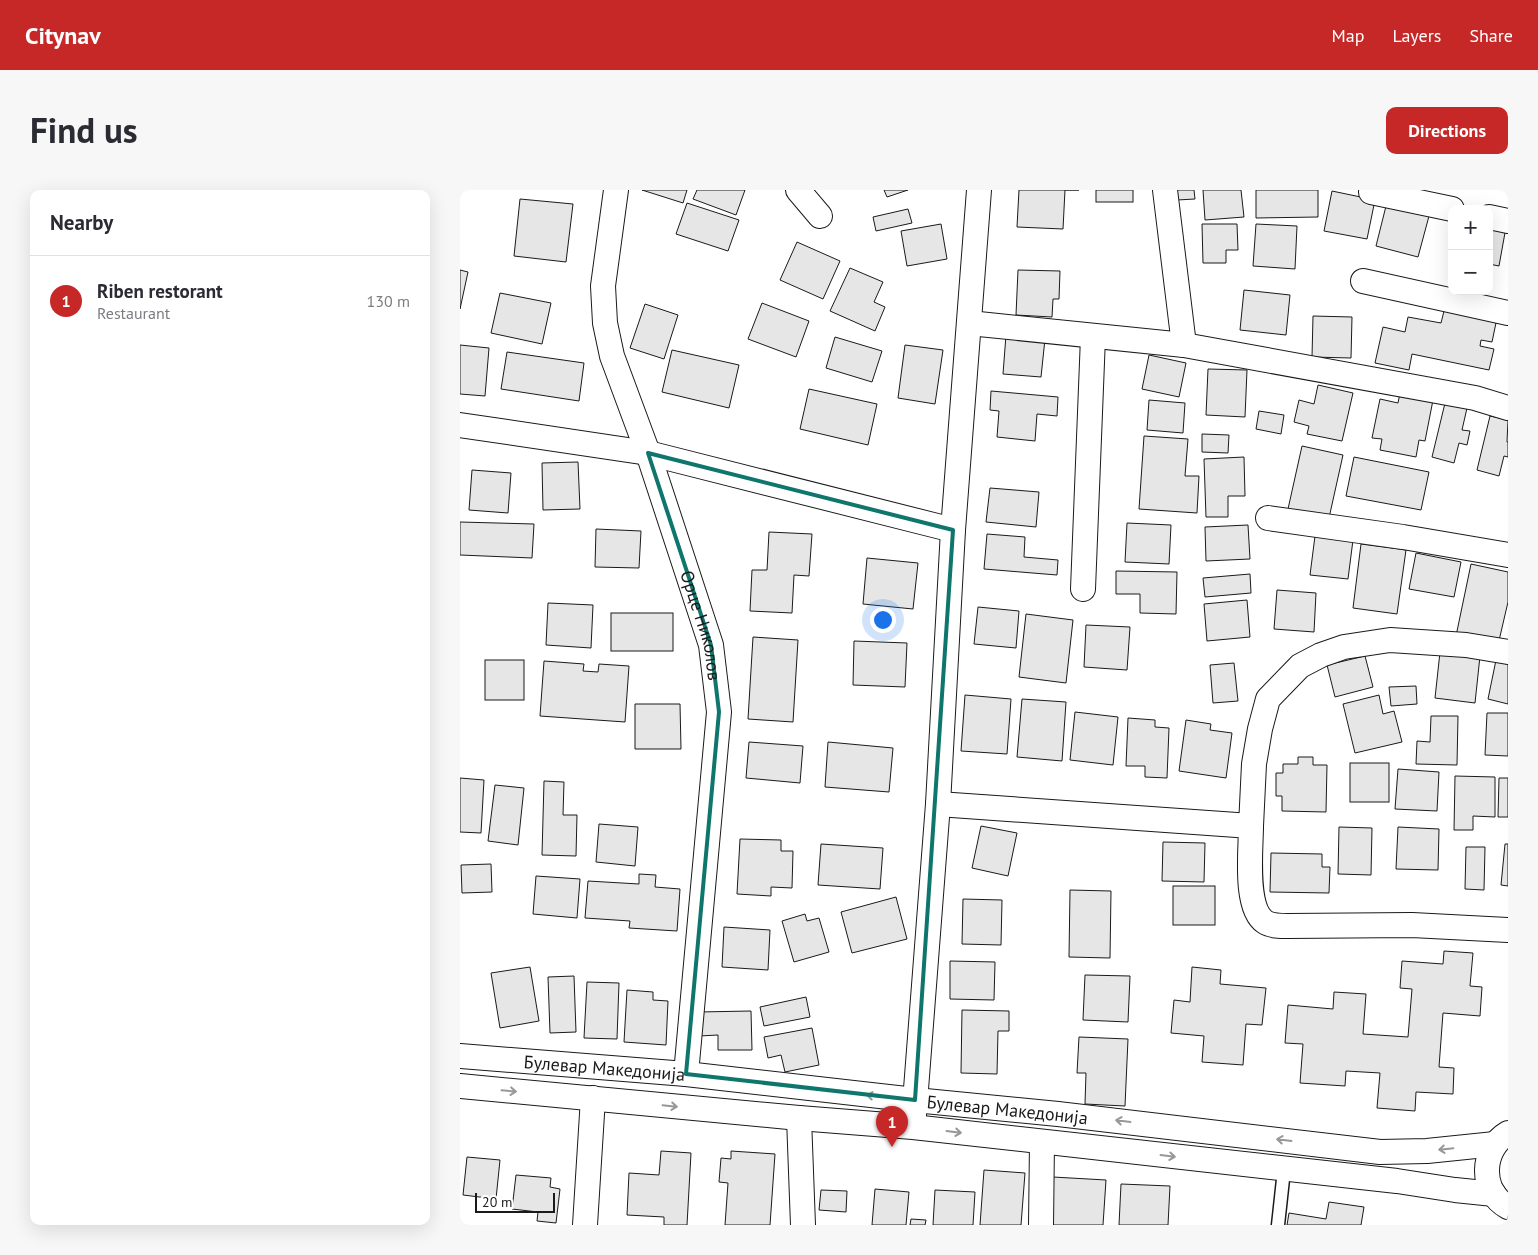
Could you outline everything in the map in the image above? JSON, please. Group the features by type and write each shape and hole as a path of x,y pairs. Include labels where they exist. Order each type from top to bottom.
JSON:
{"street":[{"name":"Орце Николов","path":"616,190 603,286 605,323 612,356 648,453 711,645 719,712 686,1074"},
{"path":"798,190 820,216"},
{"path":"913,1127 938,804 953,530 979,190"},
{"path":"1166,190 1184,345"},
{"path":"1372,192 1448,208"},
{"path":"1493,218 1508,221"},
{"path":"1363,281 1508,313"},
{"path":"969,324 1184,345 1476,398 1508,408"},
{"path":"1083,589 1093,337"},
{"path":"460,425 648,453 953,530"},
{"path":"1268,518 1403,537 1508,555"},
{"path":"1508,652 1466,645 1390,640 1344,647 1321,655 1300,666 1268,698 1254,764 1251,826 1251,894 1255,910 1265,922 1276,926 1412,925 1508,930"},
{"path":"938,804 1251,826"},
{"name":"Булевар Македонија","path":"460,1056 686,1074 1058,1114 1380,1152 1427,1151 1501,1138"},
{"name":"Булевар Македонија","path":"460,1086 913,1127 1284,1170 1397,1181 1455,1190 1503,1208"},
{"path":"584,1225 592,1098"},
{"path":"799,1118 802,1225"},
{"path":"1501,1138 1489,1156 1487,1169 1488,1181 1503,1208"},
{"path":"1040,1225 1042,1142"}],"lane":[{"path":"1278,1225 1284,1170"}],"highlighted area":[{"path":"648,453 953,530 915,1100 686,1074 719,712 711,645"}],"building":[{"path":"642,190 687,190 683,203"},
{"path":"697,190 745,190 736,215 693,199"},
{"path":"884,190 908,190 887,197"},
{"path":"1019,190 1065,190 1063,229 1017,227"},
{"path":"1096,190 1133,190 1133,202 1096,202"},
{"path":"1176,190 1194,190 1195,199 1177,200"},
{"path":"1203,190 1241,190 1244,217 1205,220"},
{"path":"1256,190 1318,190 1318,217 1256,218"},
{"path":"1332,191 1375,200 1367,239 1324,231"},
{"path":"520,199 573,204 566,262 514,256"},
{"path":"687,203 739,220 728,251 676,234"},
{"path":"1386,206 1429,216 1418,257 1376,246"},
{"path":"908,209 912,223 876,231 873,217"},
{"path":"941,224 947,259 907,266 901,231"},
{"path":"1202,224 1237,224 1238,250 1226,250 1226,263 1203,263"},
{"path":"1256,224 1297,226 1295,269 1253,266"},
{"path":"1493,225 1506,227 1499,266 1493,265"},
{"path":"797,242 840,261 823,299 780,280"},
{"path":"850,268 883,282 874,302 885,307 875,331 830,311"},
{"path":"460,270 468,272 460,309"},
{"path":"1018,270 1060,271 1059,299 1053,299 1052,317 1016,315"},
{"path":"1244,290 1290,295 1286,335 1240,330"},
{"path":"500,293 551,303 542,344 491,333"},
{"path":"762,303 809,321 796,357 748,339"},
{"path":"645,304 678,315 664,359 630,348"},
{"path":"1445,307 1497,318 1492,342 1481,340 1480,346 1494,349 1489,370 1412,354 1409,370 1375,363 1383,327 1405,332 1408,317 1441,323"},
{"path":"1313,316 1352,317 1351,358 1312,357"},
{"path":"1006,335 1045,339 1041,377 1003,374"},
{"path":"835,337 882,351 872,382 826,368"},
{"path":"460,345 489,348 485,396 460,394"},
{"path":"905,345 943,350 935,404 898,398"},
{"path":"672,350 739,365 729,408 662,392"},
{"path":"507,352 584,363 579,401 501,389"},
{"path":"1149,355 1186,363 1179,397 1142,389"},
{"path":"1208,369 1247,370 1245,417 1206,415"},
{"path":"1318,385 1353,393 1342,441 1307,434 1309,426 1294,422 1299,400 1314,404"},
{"path":"809,389 877,404 868,445 800,429"},
{"path":"991,391 1058,397 1057,416 1037,414 1035,441 997,437 999,411 990,410"},
{"path":"1400,393 1433,400 1425,441 1419,440 1416,457 1380,450 1382,439 1372,438 1380,399 1398,403"},
{"path":"1149,400 1185,403 1183,433 1147,430"},
{"path":"1445,403 1467,408 1462,430 1470,431 1467,445 1459,443 1454,463 1432,457"},
{"path":"1259,411 1284,415 1281,434 1256,429"},
{"path":"1490,416 1508,420 1508,457 1504,456 1499,476 1477,470"},
{"path":"1202,434 1229,435 1228,453 1202,452"},
{"path":"1144,436 1188,439 1185,476 1199,476 1197,513 1139,509"},
{"path":"1302,446 1343,455 1329,518 1288,509"},
{"path":"1244,457 1245,496 1228,496 1228,517 1206,517 1204,459"},
{"path":"1354,457 1429,472 1421,510 1346,496"},
{"path":"578,462 580,509 543,510 542,463"},
{"path":"472,470 511,473 508,513 469,510"},
{"path":"990,488 1039,492 1036,527 986,522"},
{"path":"460,522 534,524 532,558 460,555"},
{"path":"1127,523 1171,525 1169,564 1125,562"},
{"path":"1248,525 1250,559 1206,561 1205,527"},
{"path":"596,529 641,531 639,568 595,567"},
{"path":"769,532 812,534 809,576 794,575 792,613 750,611 752,570 767,570"},
{"path":"987,534 1025,537 1024,557 1058,560 1057,575 984,569"},
{"path":"1315,536 1353,540 1348,579 1310,575"},
{"path":"1361,544 1406,550 1397,614 1353,608"},
{"path":"1416,553 1461,562 1454,597 1409,589"},
{"path":"867,558 918,563 913,609 863,604"},
{"path":"1471,564 1508,572 1508,602 1498,645 1456,636"},
{"path":"1116,571 1177,572 1176,614 1140,613 1140,594 1116,594"},
{"path":"1250,574 1251,593 1205,597 1203,578"},
{"path":"1277,590 1316,593 1314,632 1274,629"},
{"path":"1247,600 1250,637 1207,641 1204,604"},
{"path":"548,603 593,605 591,648 546,645"},
{"path":"978,607 1019,611 1016,648 974,644"},
{"path":"611,613 673,613 673,651 611,651"},
{"path":"1026,614 1073,620 1066,683 1019,677"},
{"path":"1086,625 1130,627 1127,670 1084,667"},
{"path":"753,637 798,640 793,722 748,719"},
{"path":"854,641 907,643 905,687 853,685"},
{"path":"1440,652 1480,656 1475,703 1435,698"},
{"path":"1365,656 1373,687 1335,697 1327,665"},
{"path":"485,660 524,660 524,700 485,700"},
{"path":"1496,660 1508,663 1508,704 1488,699"},
{"path":"544,661 584,664 583,671 598,672 599,664 629,666 625,722 540,716"},
{"path":"1234,663 1238,701 1213,703 1210,665"},
{"path":"1416,686 1417,704 1391,706 1389,687"},
{"path":"965,695 1011,699 1007,754 961,751"},
{"path":"1379,695 1383,714 1394,711 1402,742 1355,753 1343,704"},
{"path":"1022,699 1066,702 1062,761 1017,757"},
{"path":"635,704 680,704 681,749 635,749"},
{"path":"1075,712 1118,717 1113,765 1070,760"},
{"path":"1487,713 1508,713 1508,756 1485,755"},
{"path":"1431,716 1458,716 1457,765 1416,764 1417,741 1430,742"},
{"path":"1128,718 1155,720 1155,727 1169,728 1167,778 1145,777 1145,766 1126,766"},
{"path":"1186,720 1211,724 1210,730 1232,733 1226,778 1179,771"},
{"path":"749,742 803,746 800,783 746,778"},
{"path":"828,742 893,748 889,792 825,787"},
{"path":"1298,757 1313,757 1313,765 1327,765 1326,812 1282,811 1282,796 1276,796 1276,773 1283,773 1283,764 1298,764"},
{"path":"1350,763 1389,763 1389,802 1350,802"},
{"path":"1398,769 1439,772 1437,811 1395,809"},
{"path":"1455,776 1495,777 1495,817 1473,816 1473,830 1454,830"},
{"path":"460,778 484,780 481,833 460,832"},
{"path":"1499,778 1508,778 1508,817 1498,817"},
{"path":"544,781 564,782 563,815 577,815 576,856 542,855"},
{"path":"495,785 524,788 518,845 488,841"},
{"path":"599,824 638,827 635,866 596,862"},
{"path":"981,826 1017,833 1008,876 972,868"},
{"path":"1339,827 1372,828 1371,875 1338,874"},
{"path":"1398,827 1439,829 1438,870 1396,869"},
{"path":"740,839 781,840 781,851 793,851 792,888 771,887 771,896 737,894"},
{"path":"1163,842 1205,843 1204,882 1162,881"},
{"path":"821,844 883,848 880,889 818,885"},
{"path":"1505,844 1508,844 1508,886 1501,885"},
{"path":"1466,847 1485,847 1484,890 1465,889"},
{"path":"1271,853 1322,854 1322,867 1330,867 1329,893 1270,892"},
{"path":"491,864 492,892 462,893 461,865"},
{"path":"639,874 656,875 655,887 680,889 677,931 629,928 630,921 585,918 588,881 639,884"},
{"path":"536,876 580,879 577,918 533,914"},
{"path":"1173,886 1215,886 1215,925 1173,925"},
{"path":"1070,890 1111,891 1110,958 1069,957"},
{"path":"896,897 907,939 852,953 841,912"},
{"path":"963,899 1002,900 1001,945 962,944"},
{"path":"805,914 807,921 819,918 829,952 794,962 782,921"},
{"path":"724,927 770,930 768,970 722,967"},
{"path":"1444,951 1473,953 1470,986 1482,987 1480,1016 1443,1013 1439,1067 1454,1068 1453,1094 1416,1092 1415,1111 1377,1108 1380,1073 1346,1071 1345,1086 1300,1083 1303,1044 1285,1043 1288,1005 1333,1009 1334,992 1366,994 1363,1034 1408,1037 1412,989 1400,988 1402,961 1443,964"},
{"path":"950,961 995,962 994,1000 950,999"},
{"path":"530,967 539,1021 500,1028 491,973"},
{"path":"1192,967 1221,970 1220,984 1266,988 1262,1025 1246,1024 1243,1065 1202,1062 1204,1036 1171,1033 1174,1000 1190,1002"},
{"path":"1085,975 1130,976 1128,1022 1083,1020"},
{"path":"574,976 576,1032 550,1033 548,977"},
{"path":"587,982 619,983 617,1039 584,1038"},
{"path":"627,990 653,992 653,1000 668,1001 666,1045 624,1042"},
{"path":"806,997 810,1017 764,1026 760,1007"},
{"path":"962,1010 1009,1011 1009,1031 998,1031 997,1074 961,1073"},
{"path":"751,1011 752,1050 718,1050 718,1035 699,1036 698,1012"},
{"path":"812,1028 819,1065 785,1072 781,1055 768,1058 764,1037"},
{"path":"1079,1037 1128,1039 1125,1106 1085,1104 1086,1073 1077,1073"},
{"path":"661,1151 691,1153 687,1225 664,1225 664,1217 627,1215 629,1173 659,1175"},
{"path":"731,1151 775,1154 770,1225 725,1225 728,1183 719,1182 721,1158 731,1159"},
{"path":"467,1157 500,1160 496,1199 463,1195"},
{"path":"984,1170 1025,1173 1021,1225 980,1225"},
{"path":"516,1175 551,1178 550,1187 560,1189 556,1223 537,1221 538,1212 512,1209"},
{"path":"1053,1177 1106,1180 1103,1225 1051,1225"},
{"path":"1121,1184 1170,1186 1168,1225 1119,1225"},
{"path":"875,1189 909,1192 906,1225 872,1225"},
{"path":"821,1190 847,1191 846,1212 819,1210"},
{"path":"935,1190 975,1192 973,1225 933,1225"},
{"path":"1329,1202 1364,1207 1361,1225 1287,1225 1289,1213 1326,1219"},
{"path":"911,1219 926,1220 925,1225 910,1225"}],"place":[{"name":"Riben restorant","path":"892,1147"}]}
